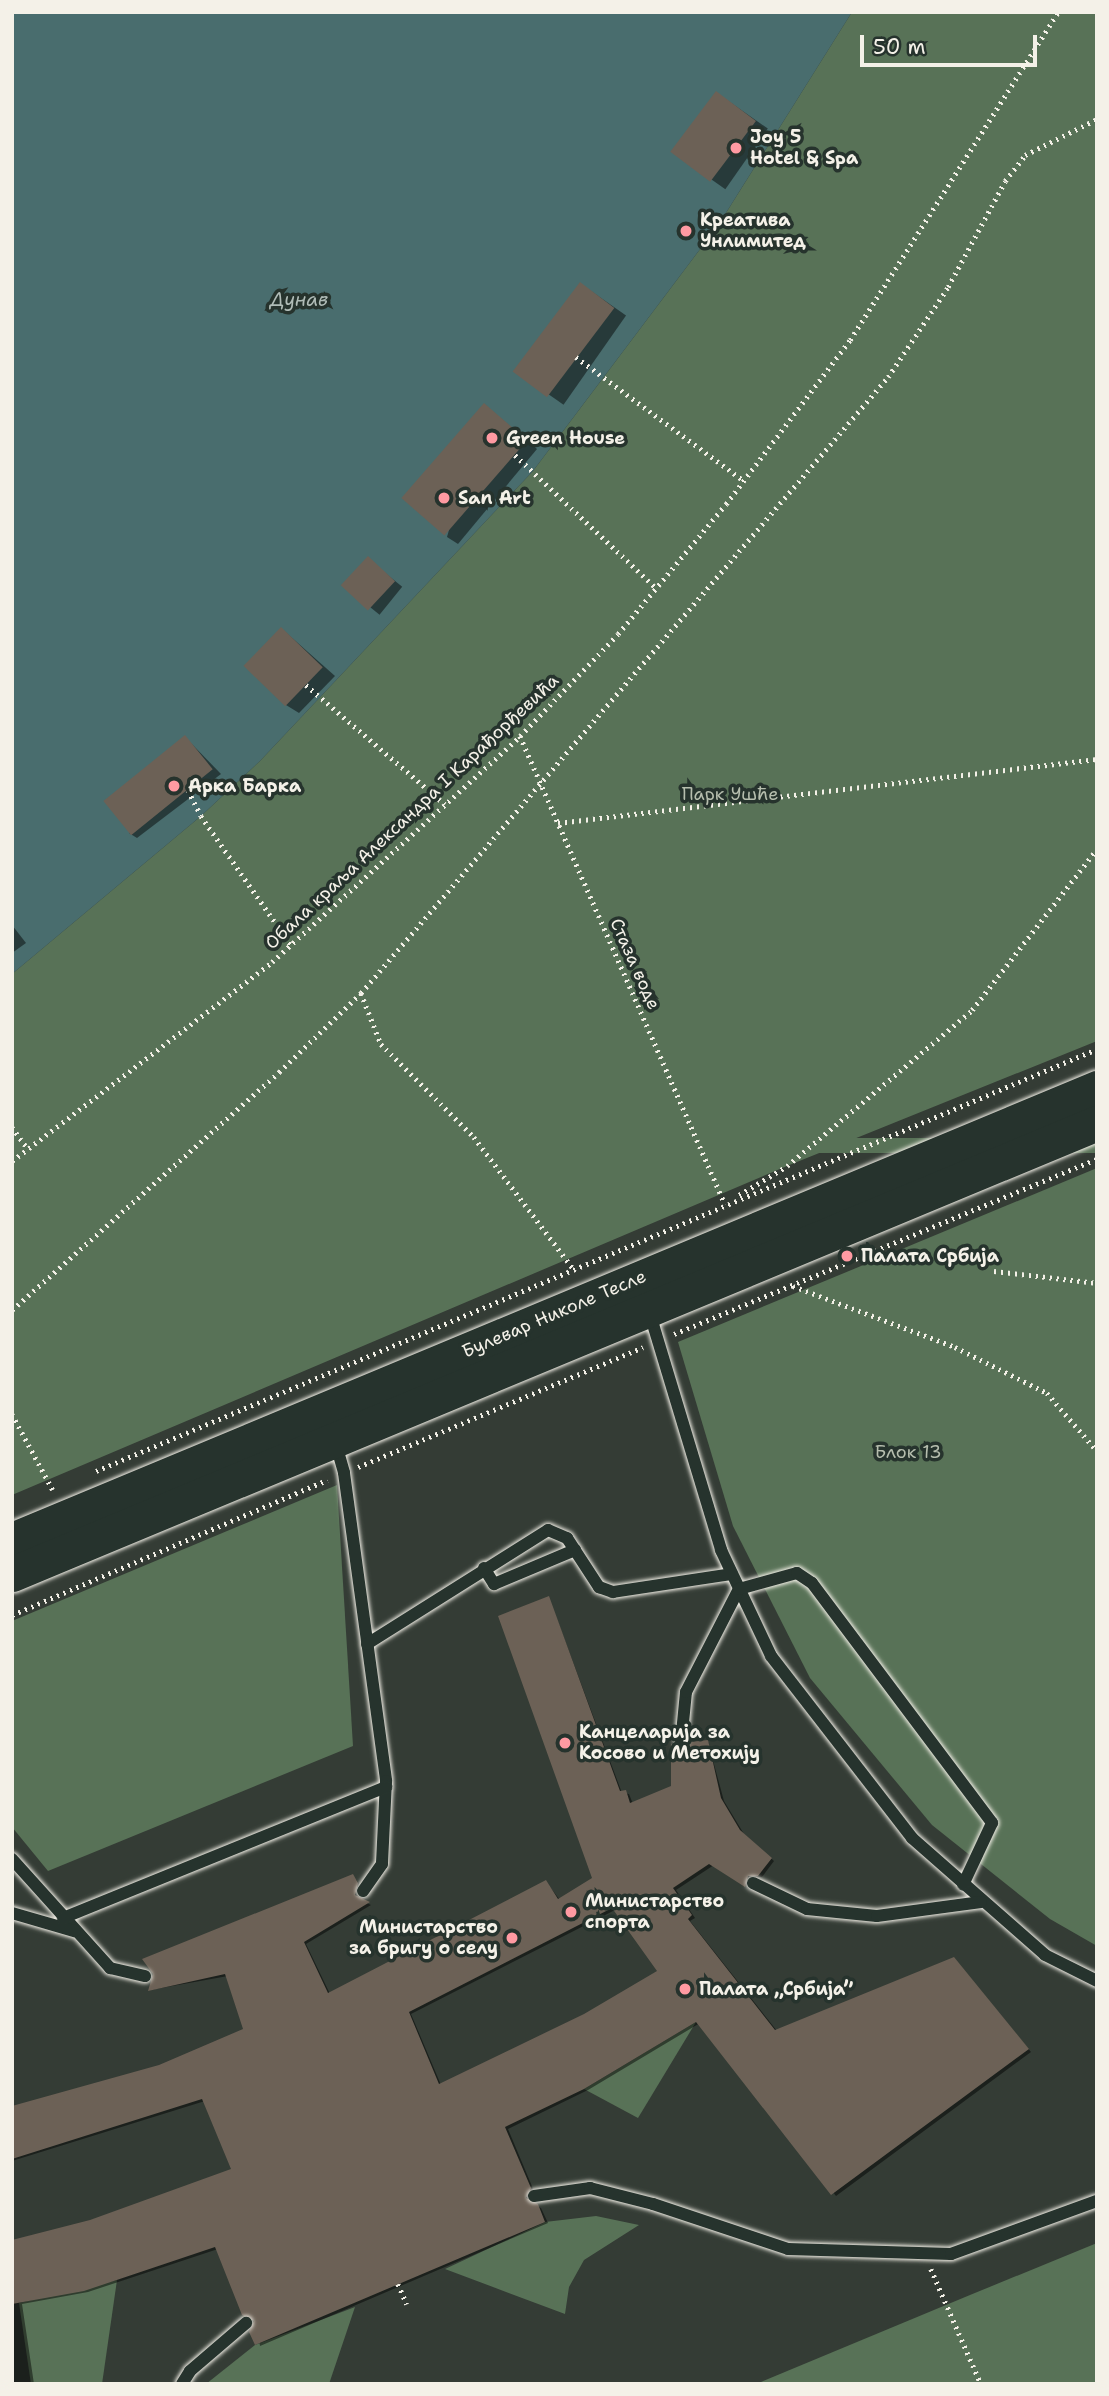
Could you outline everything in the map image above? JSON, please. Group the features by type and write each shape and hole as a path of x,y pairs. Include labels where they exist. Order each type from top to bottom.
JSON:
{"main road":[{"name":"Булевар Николе Тесле","path":"646,1303 1097,1088"},
{"name":"Булевар Николе Тесле","path":"12,1540 330,1425 646,1303 1097,1123"},
{"name":"Булевар Николе Тесле","path":"12,1574 330,1425"}],"lane":[{"path":"646,1303 678,1419 732,1574 771,1656 839,1748 912,1838 981,1902 1045,1955 1097,1981"},
{"path":"330,1425 344,1473 386,1787 382,1864 363,1891"},
{"path":"367,1644 548,1530 567,1538 599,1587 614,1592 732,1574"},
{"path":"484,1568 494,1584 575,1550"},
{"path":"681,1742 687,1692 738,1588 797,1573 812,1583 981,1801 992,1823 963,1885"},
{"path":"63,1918 386,1787"},
{"path":"12,1860 110,1968 145,1976"},
{"path":"753,1883 807,1909 877,1916 981,1902"},
{"path":"12,1913 75,1931"},
{"path":"534,2196 590,2188 653,2204 788,2249 951,2255 1097,2200"},
{"path":"182,2384 246,2323"}],"path":[{"name":"Обала краља Александра I Карађорђевића","path":"12,1161 291,944 520,736 656,588 744,481 850,340 1058,12"},
{"path":"12,1310 361,993 888,376 948,286 1005,181 1025,155 1097,119"},
{"path":"576,357 744,481"},
{"path":"515,455 656,588"},
{"path":"306,685 445,804"},
{"name":"Стаза воде","path":"520,736 724,1204"},
{"path":"558,823 1097,759"},
{"path":"188,790 201,816 291,944"},
{"path":"670,1238 787,1166 972,1010 1097,849"},
{"path":"361,993 381,1044 474,1137 575,1270"},
{"path":"91,1473 1097,1049"},
{"path":"12,1128 29,1149"},
{"path":"646,1303 792,1286 1097,1159"},
{"path":"994,1271 1097,1283"},
{"path":"792,1286 955,1347 1047,1393 1097,1451"},
{"path":"12,1414 53,1490"},
{"path":"43,1494 66,1484"},
{"path":"925,2253 981,2384"},
{"path":"398,2284 407,2304"}],"green space":[{"name":"Парк Ушће","path":"852,12 1097,12 1097,1041 787,1166 12,1495 12,974 201,816 260,761 533,471 719,224"},
{"path":"676,1138 1097,1138 1097,1153 676,1153"},
{"name":"Блок 13","path":"1097,1168 1097,1946 1050,1919 932,1825 810,1678 733,1526 678,1342"},
{"path":"337,1485 353,1746 48,1871 12,1827 12,1621"},
{"path":"696,2022 638,2118 584,2089"},
{"path":"596,2216 639,2225 584,2260 569,2287 565,2314 445,2269 545,2222"},
{"path":"1097,2243 1097,2384 756,2384 970,2295"},
{"path":"117,2280 102,2384 31,2384 19,2303"},
{"path":"355,2307 329,2384 206,2384 255,2345"}],"water":[{"name":"Дунав","path":"12,12 852,12 719,224 533,471 260,761 201,816 12,974"}],"building":[{"path":"716,91 756,121 710,182 670,152"},
{"path":"580,282 614,308 547,397 513,371"},
{"path":"484,403 527,440 444,535 401,498"},
{"path":"368,556 395,581 368,610 341,585"},
{"path":"281,627 323,667 285,706 243,666"},
{"path":"185,735 213,769 131,835 103,801"},
{"name":"Палата „Србија”","path":"549,1596 620,1791 626,1790 630,1803 671,1786 671,1744 681,1752 690,1742 708,1740 721,1798 740,1830 772,1858 758,1876 748,1876 745,1887 709,1864 673,1888 692,1915 688,1919 775,2030 954,1957 1029,2049 831,2195 696,2022 584,2089 505,2127 531,2188 526,2198 538,2204 545,2222 255,2345 249,2332 254,2321 242,2315 215,2247 84,2291 12,2304 12,2240 90,2220 231,2169 202,2099 12,2159 12,2106 159,2065 243,2029 225,1974 148,1991 153,1974 142,1959 353,1874 358,1883 355,1895 370,1902 304,1942 328,1993 546,1880 558,1899 592,1878 498,1616","holes":["612,1908 657,1971 584,2014 439,2084 409,2012"]}],"place":[{"name":"Joy 5 Hotel & Spa","path":"736,148"},
{"name":"Креатива Унлимитед","path":"686,231"},
{"name":"Green House","path":"492,438"},
{"name":"San Art","path":"444,498"},
{"name":"Арка Барка","path":"174,786"},
{"name":"Палата Србија","path":"847,1256"},
{"name":"Канцеларија за Косово и Метохију","path":"565,1743"},
{"name":"Министарство спорта","path":"571,1912"},
{"name":"Министарство за бригу о селу","path":"512,1938"},
{"name":"Палата „Србија”","path":"685,1989"}]}
